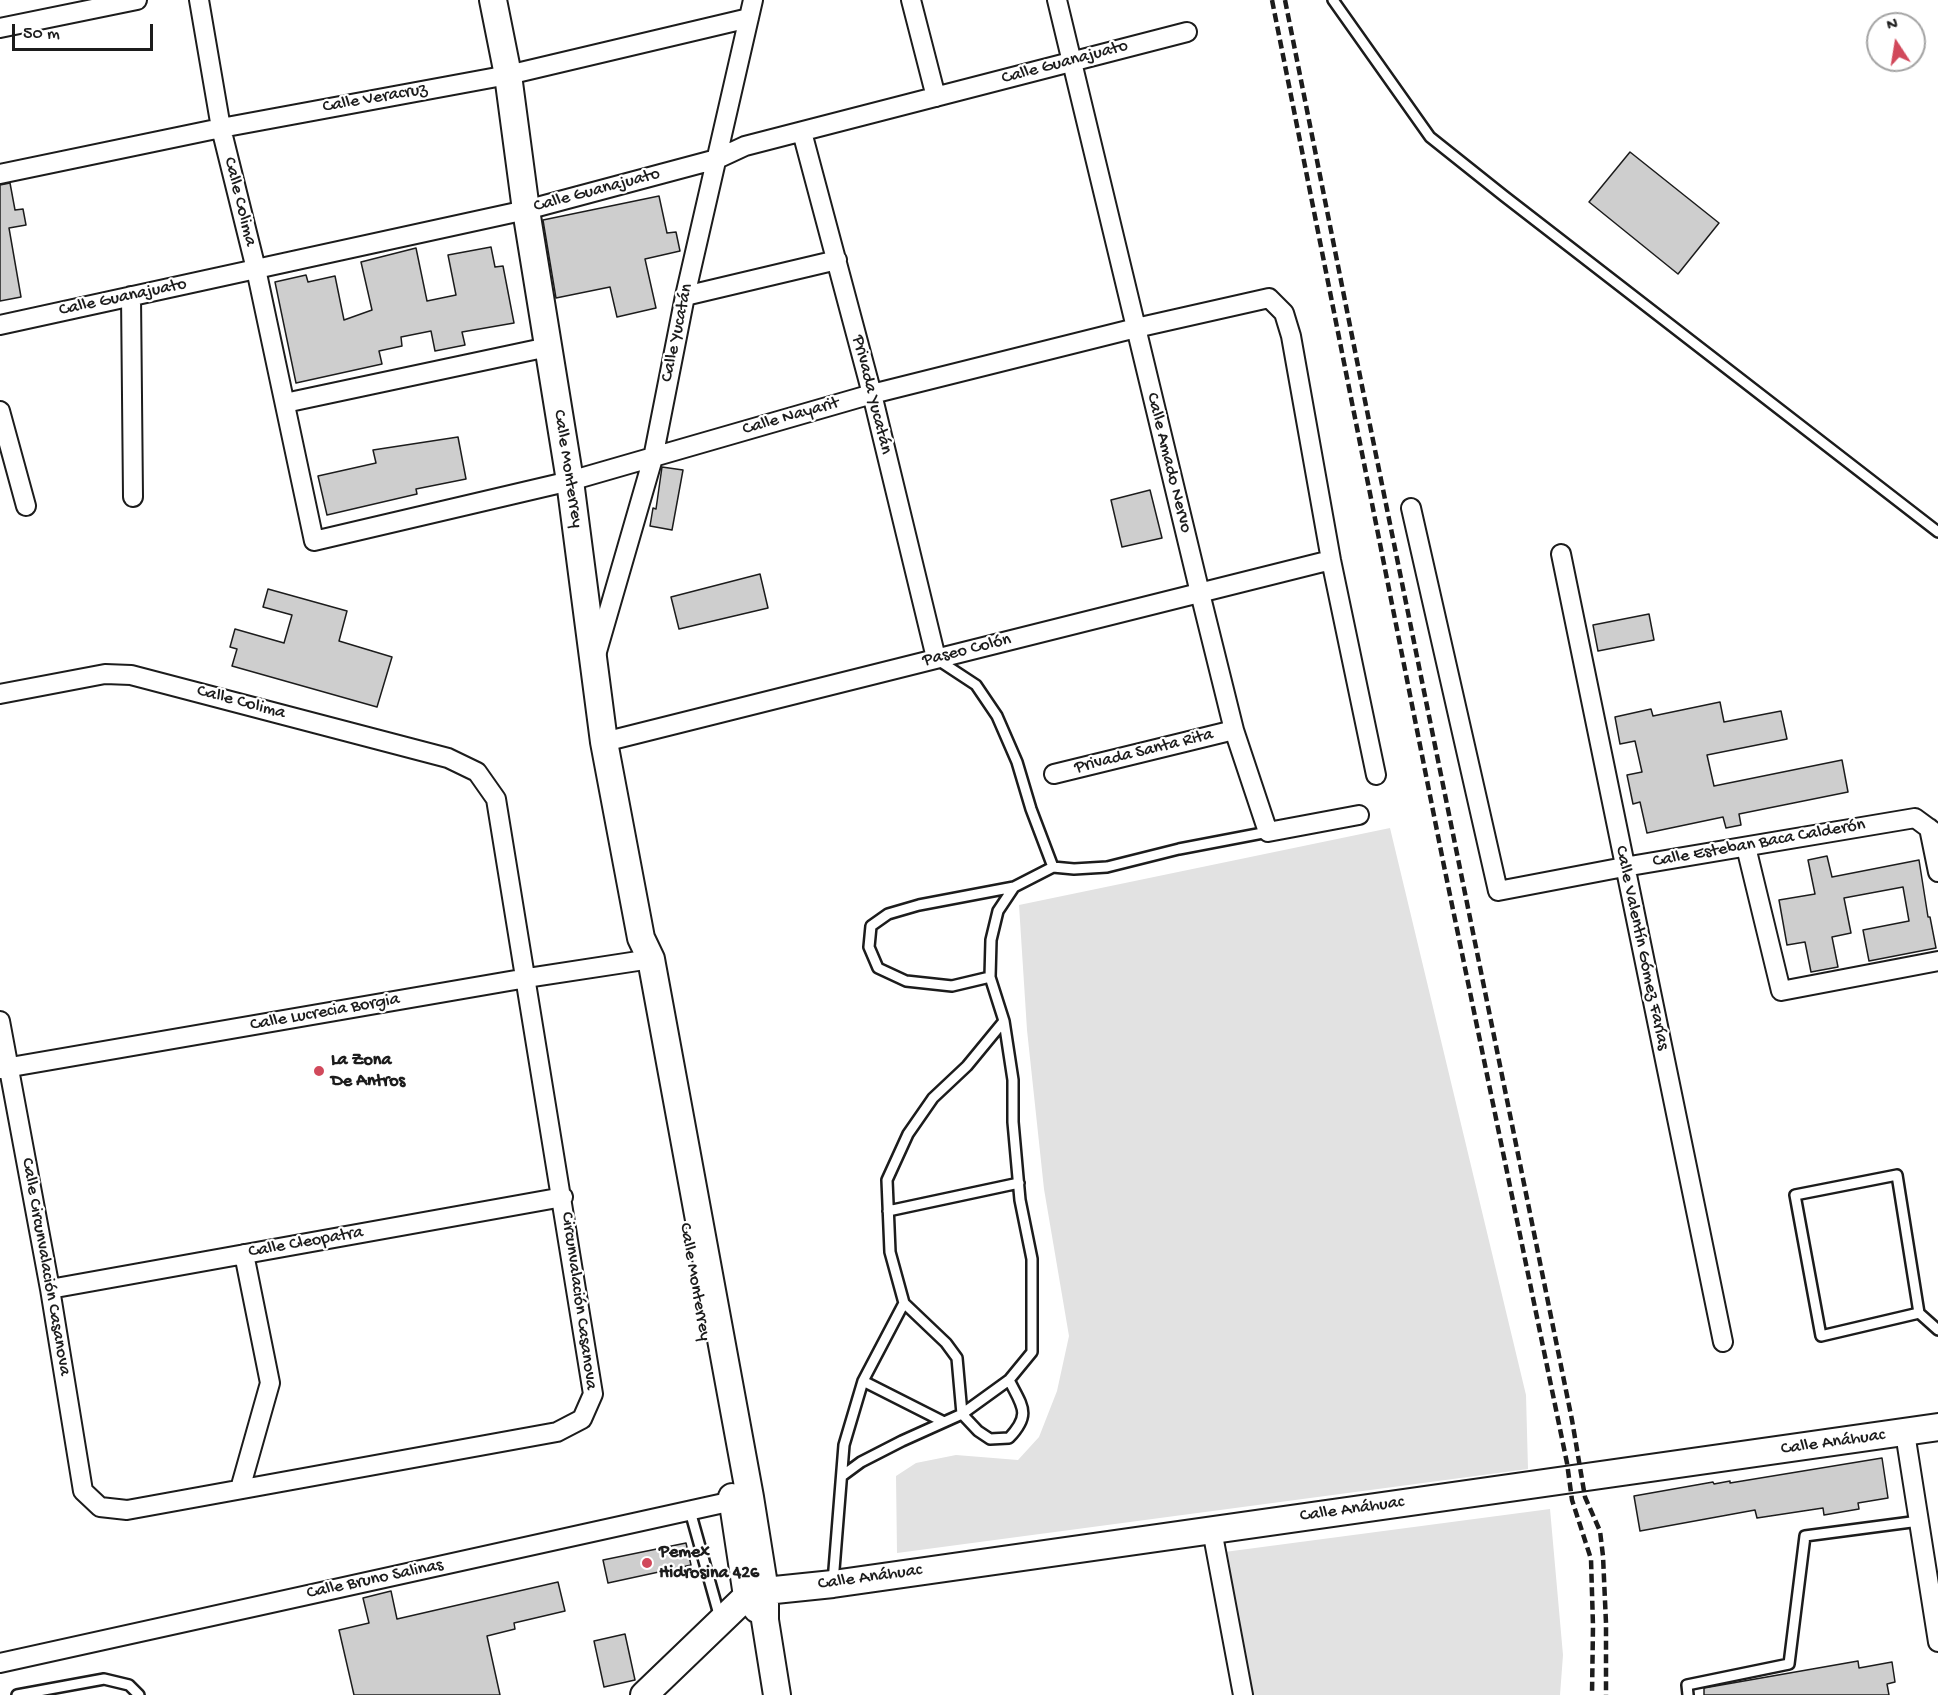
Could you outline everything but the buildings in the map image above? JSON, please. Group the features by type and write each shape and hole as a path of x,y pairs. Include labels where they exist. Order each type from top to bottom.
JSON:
{"street":[{"path":"0,28 137,0"},
{"name":"Calle Colima","path":"199,0 221,128 256,269 314,541"},
{"name":"Calle Monterrey","path":"493,0 508,75 526,210 570,481 604,742 756,1593 765,1620 777,1695"},
{"name":"Calle Yucatán","path":"594,663 652,458 685,297 753,0"},
{"path":"911,0 936,97"},
{"name":"Calle Amado Nervo","path":"1057,0 1234,730 1268,832"},
{"name":"Calle Veracruz","path":"0,174 221,128 508,75 749,18"},
{"name":"Calle Guanajuato","path":"0,326 526,210 717,159 745,146 1187,32"},
{"name":"Privada Yucatán","path":"802,132 872,394 936,658"},
{"path":"685,297 837,260"},
{"path":"131,296 133,497"},
{"name":"Calle Nayarit","path":"314,541 570,481 872,394 1136,328 1269,298 1284,313 1291,336 1331,560"},
{"path":"285,403 548,347"},
{"path":"0,411 26,506"},
{"name":"Calle Esteban Baca Calderón","path":"1411,508 1498,891 1746,847 1927,827"},
{"name":"Calle Valentín Gómez Farías","path":"1561,554 1723,1342"},
{"path":"1331,560 1376,774"},
{"name":"Paseo Colón","path":"604,742 1331,560"},
{"name":"Calle Colima","path":"0,694 105,674 131,675 448,758 477,772"},
{"name":"Privada Santa Rita","path":"1054,774 1234,730"},
{"name":"Circunvalación Casanova","path":"100,1507 127,1510 557,1432 582,1419 593,1394 563,1197 496,800 477,772"},
{"path":"1268,832 1359,815"},
{"path":"1927,827 1938,872"},
{"path":"1746,847 1781,991 1938,962"},
{"name":"Calle Lucrecia Borgia","path":"4,1068 527,978 643,953"},
{"name":"Calle Circunvalación Casanova","path":"0,1021 4,1068 50,1288 83,1491 100,1507"},
{"name":"Calle Cleopatra","path":"50,1288 563,1197"},
{"path":"240,1489 270,1383 244,1254"},
{"name":"Calle Anáhuac","path":"756,1593 1938,1427"},
{"path":"1905,1433 1938,1642"},
{"name":"Calle Bruno Salinas","path":"0,1663 741,1499"},
{"path":"1212,1530 1243,1695"},
{"path":"644,1695 721,1621 756,1593"}],"lane":[{"path":"1333,0 1430,137 1938,532"},
{"path":"936,658 976,685 996,716 1017,762 1031,810 1053,867"},
{"path":"990,977 952,986 906,981 878,968 868,947 871,927 888,914 919,905 1014,887 1053,867 1074,869 1107,867 1179,849 1268,832"},
{"path":"842,1476 861,1462 962,1414 1009,1380 1032,1352 1032,1259 1019,1184 1013,1122 1013,1080 1004,1021 990,977 991,940 998,911 1014,887"},
{"path":"1004,1021 967,1066 933,1098 908,1134 887,1180 890,1252 904,1303 946,1343 957,1358 962,1414 978,1431 990,1439 1009,1438 1021,1426 1024,1409 1009,1380"},
{"path":"1919,1313 1821,1336 1795,1195 1897,1175 1919,1313 1938,1330"},
{"path":"888,1210 1019,1184"},
{"path":"833,1584 844,1445 863,1381 904,1303"},
{"path":"863,1381 944,1422"},
{"path":"690,1511 721,1621"},
{"path":"1688,1695 1687,1685 1789,1664 1805,1536 1919,1521"},
{"path":"17,1695 104,1679 129,1685 139,1695"}],"shaded area":[{"path":"1390,828 1526,1395 1528,1469 897,1553 896,1476 916,1463 956,1455 1018,1460 1039,1437 1057,1391 1069,1336 1044,1189 1027,1030 1019,905"},
{"path":"1550,1509 1563,1655 1560,1695 1245,1695 1217,1553"}],"railway":[{"path":"1272,0 1444,866 1567,1463 1572,1500 1591,1559 1592,1695"},
{"path":"1285,0 1572,1420 1585,1497 1600,1531 1606,1623 1606,1695"}],"place":[{"name":"La Zona De Antros","path":"319,1071"},
{"name":"Pemex Hidrosina 426","path":"647,1563"}]}
